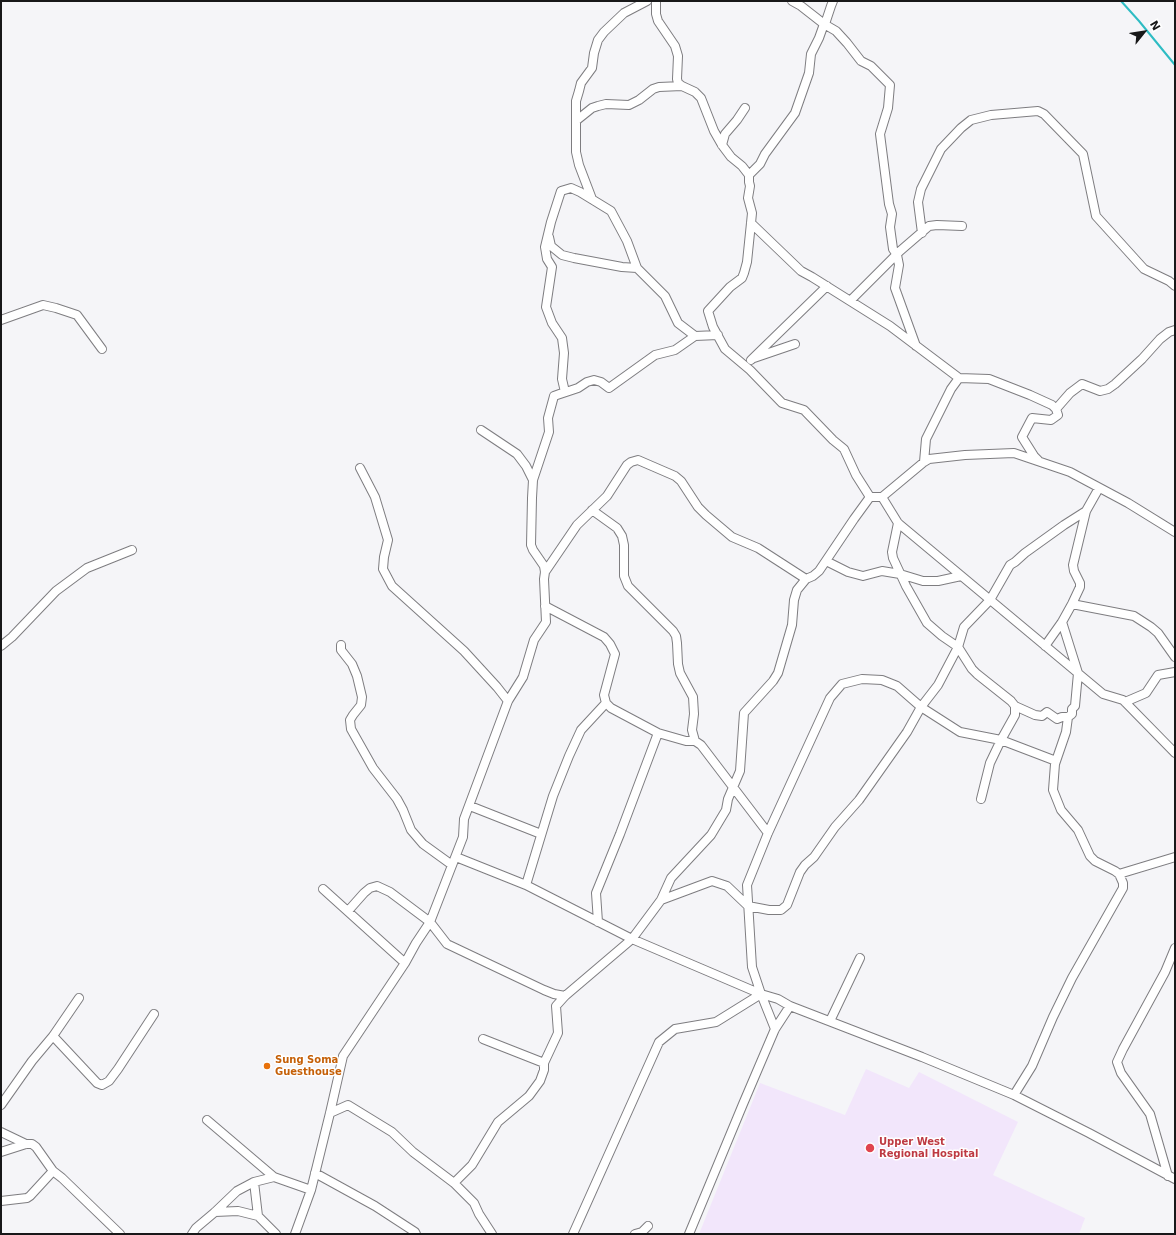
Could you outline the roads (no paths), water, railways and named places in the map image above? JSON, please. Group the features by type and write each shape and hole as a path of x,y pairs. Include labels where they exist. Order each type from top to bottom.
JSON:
{"street":[{"path":"592,200 581,171 576,152 576,101 581,83 592,68 598,40 615,20 624,13 647,1"},
{"path":"656,1 656,14 658,21 675,46 678,56 678,83 695,92 701,98 714,131 722,145 730,157 742,166 749,175 750,186 748,198 752,213 747,262 742,278 730,287 708,311 713,327 725,349 743,364 782,403 804,410 832,440 844,449 856,475 870,497"},
{"path":"792,1 836,31 861,62 871,66 890,85 888,108 880,134 892,214 890,227 893,249 897,255 899,266 895,288 916,346"},
{"path":"749,175 760,164 765,154 795,113 809,72 811,54 819,38 833,1"},
{"path":"577,120 592,108 598,106 629,104 639,100 653,89 659,87 682,86"},
{"path":"722,145 725,134 745,108"},
{"path":"922,233 918,202 921,190 941,149 970,120 991,116 1038,111 1044,114 1083,154 1096,216 1144,268 1169,281 1175,286"},
{"path":"554,396 565,392 562,379 564,353 562,338 552,323 546,307 552,267 547,260 545,248 561,191 571,188 611,211 627,242 637,268 665,296 678,323 695,336"},
{"path":"751,223 801,271 890,326 959,378 989,379 1052,405 1056,409 1058,415 1051,420 1032,418 1022,437 1039,461"},
{"path":"850,301 897,255 932,225 962,226"},
{"path":"548,234 551,246 562,254 574,258 622,267 637,268"},
{"path":"751,360 827,286"},
{"path":"1,320 43,305 56,308 77,316 102,349"},
{"path":"1056,409 1070,393 1082,384 1100,391 1108,389 1142,359 1160,339 1169,332 1175,330"},
{"path":"554,396 578,388 587,382 594,380 609,388 655,355 675,350 695,336 718,335"},
{"path":"743,364 795,344"},
{"path":"924,462 926,439 953,385 959,378"},
{"path":"295,1234 311,1190 343,1056 405,963 430,922 456,857 463,837 464,819 508,701 523,677 534,640 546,622 544,566 533,550 531,544 533,480 549,432 548,418 554,396"},
{"path":"481,430 517,454 526,466 533,480"},
{"path":"870,497 882,497 929,459 965,455 1014,453 1070,472 1128,503 1175,532"},
{"path":"545,572 577,525 607,496 627,465 638,460 675,476 681,481 706,515 732,537 758,548 806,579"},
{"path":"360,468 375,497 388,540 383,569 392,586 464,651 508,701"},
{"path":"1045,646 1062,622 1080,587 1080,583 1074,571 1073,565 1086,511 1099,488"},
{"path":"454,1183 472,1166 498,1122 529,1096 540,1081 544,1070 544,1063 558,1033 556,1006 565,996 632,939 661,900 671,878 711,835 726,810 728,799 740,771 744,712 773,682 778,673 792,625 794,600 797,590 806,579 819,571 870,497"},
{"path":"882,497 898,523 1103,694 1123,700 1175,753"},
{"path":"592,510 617,528 622,536 624,545 624,576 628,586 673,631 676,636 680,673 692,697 694,714 692,730 695,741"},
{"path":"661,900 712,881 727,886 748,906 768,910 781,910 787,905 800,872 814,857 834,826 859,800 907,732 921,707 938,685 958,647 964,627 990,600 1010,565 1064,524 1086,511"},
{"path":"898,523 892,555 906,586 927,623 958,647 972,669 1015,706 1035,715 1042,716 1047,712 1056,719 1068,717"},
{"path":"1,646 12,638 56,591 87,568 132,550"},
{"path":"826,561 848,572 863,576 882,571 930,582 961,576"},
{"path":"1072,604 1134,616 1151,626 1158,633 1175,657"},
{"path":"546,606 604,637 610,644 615,654 604,695 606,703 611,708 658,733 686,741 695,741 701,745 768,834"},
{"path":"1014,1095 1032,1066 1052,1017 1072,978 1123,888 1123,883 1119,874 1093,859 1078,830 1061,810 1053,790 1056,761 1066,732 1068,717 1072,714 1072,709 1075,706 1078,673 1062,622"},
{"path":"341,645 341,650 352,664 357,676 362,696 361,705 350,720 351,729 373,768 403,810 411,830 422,844 452,865"},
{"path":"1125,702 1146,693 1158,675 1175,672"},
{"path":"775,1029 752,967 747,885 768,834 830,698 842,684 862,679 882,680 897,686 921,707 960,732 1001,740 1056,761"},
{"path":"526,885 553,796 569,756 581,730 606,703"},
{"path":"981,799 990,763 1001,740 1016,715 1015,706"},
{"path":"598,922 596,893 658,733"},
{"path":"470,806 541,834"},
{"path":"456,857 526,885 632,939 761,994 778,999 790,1006 922,1057 1014,1095 1089,1132 1172,1178"},
{"path":"1119,874 1175,857"},
{"path":"348,911 370,888 377,886 390,892 430,922 447,944 544,990 565,996"},
{"path":"323,889 405,963"},
{"path":"1172,1178 1150,1114 1121,1073 1117,1062 1122,1049 1165,972 1175,948"},
{"path":"830,1021 860,958"},
{"path":"573,1234 659,1042 675,1029 716,1022 761,994"},
{"path":"1,1105 32,1061 53,1036 79,998"},
{"path":"690,1234 742,1104 775,1029 790,1006"},
{"path":"53,1036 97,1083 102,1085 109,1081 118,1069 154,1014"},
{"path":"483,1039 544,1063"},
{"path":"330,1113 348,1105 392,1132 413,1152 454,1183 474,1203 492,1234"},
{"path":"206,1120 274,1177 311,1190"},
{"path":"1,1132 26,1144"},
{"path":"1,1152 26,1144 32,1144 36,1147 47,1165 120,1234"},
{"path":"1,1201 27,1198 53,1171"},
{"path":"315,1173 375,1206 416,1234"},
{"path":"192,1234 196,1228 238,1191 254,1182 274,1177"},
{"path":"254,1182 258,1216"},
{"path":"215,1212 238,1211 258,1216 276,1234"},
{"path":"635,1234 642,1232 648,1226"}],"waterway":[{"path":"1121,1 1175,65"}],"place":[{"name":"Sung Soma Guesthouse","path":"267,1066"},
{"name":"Upper West Regional Hospital","path":"870,1148"}]}
